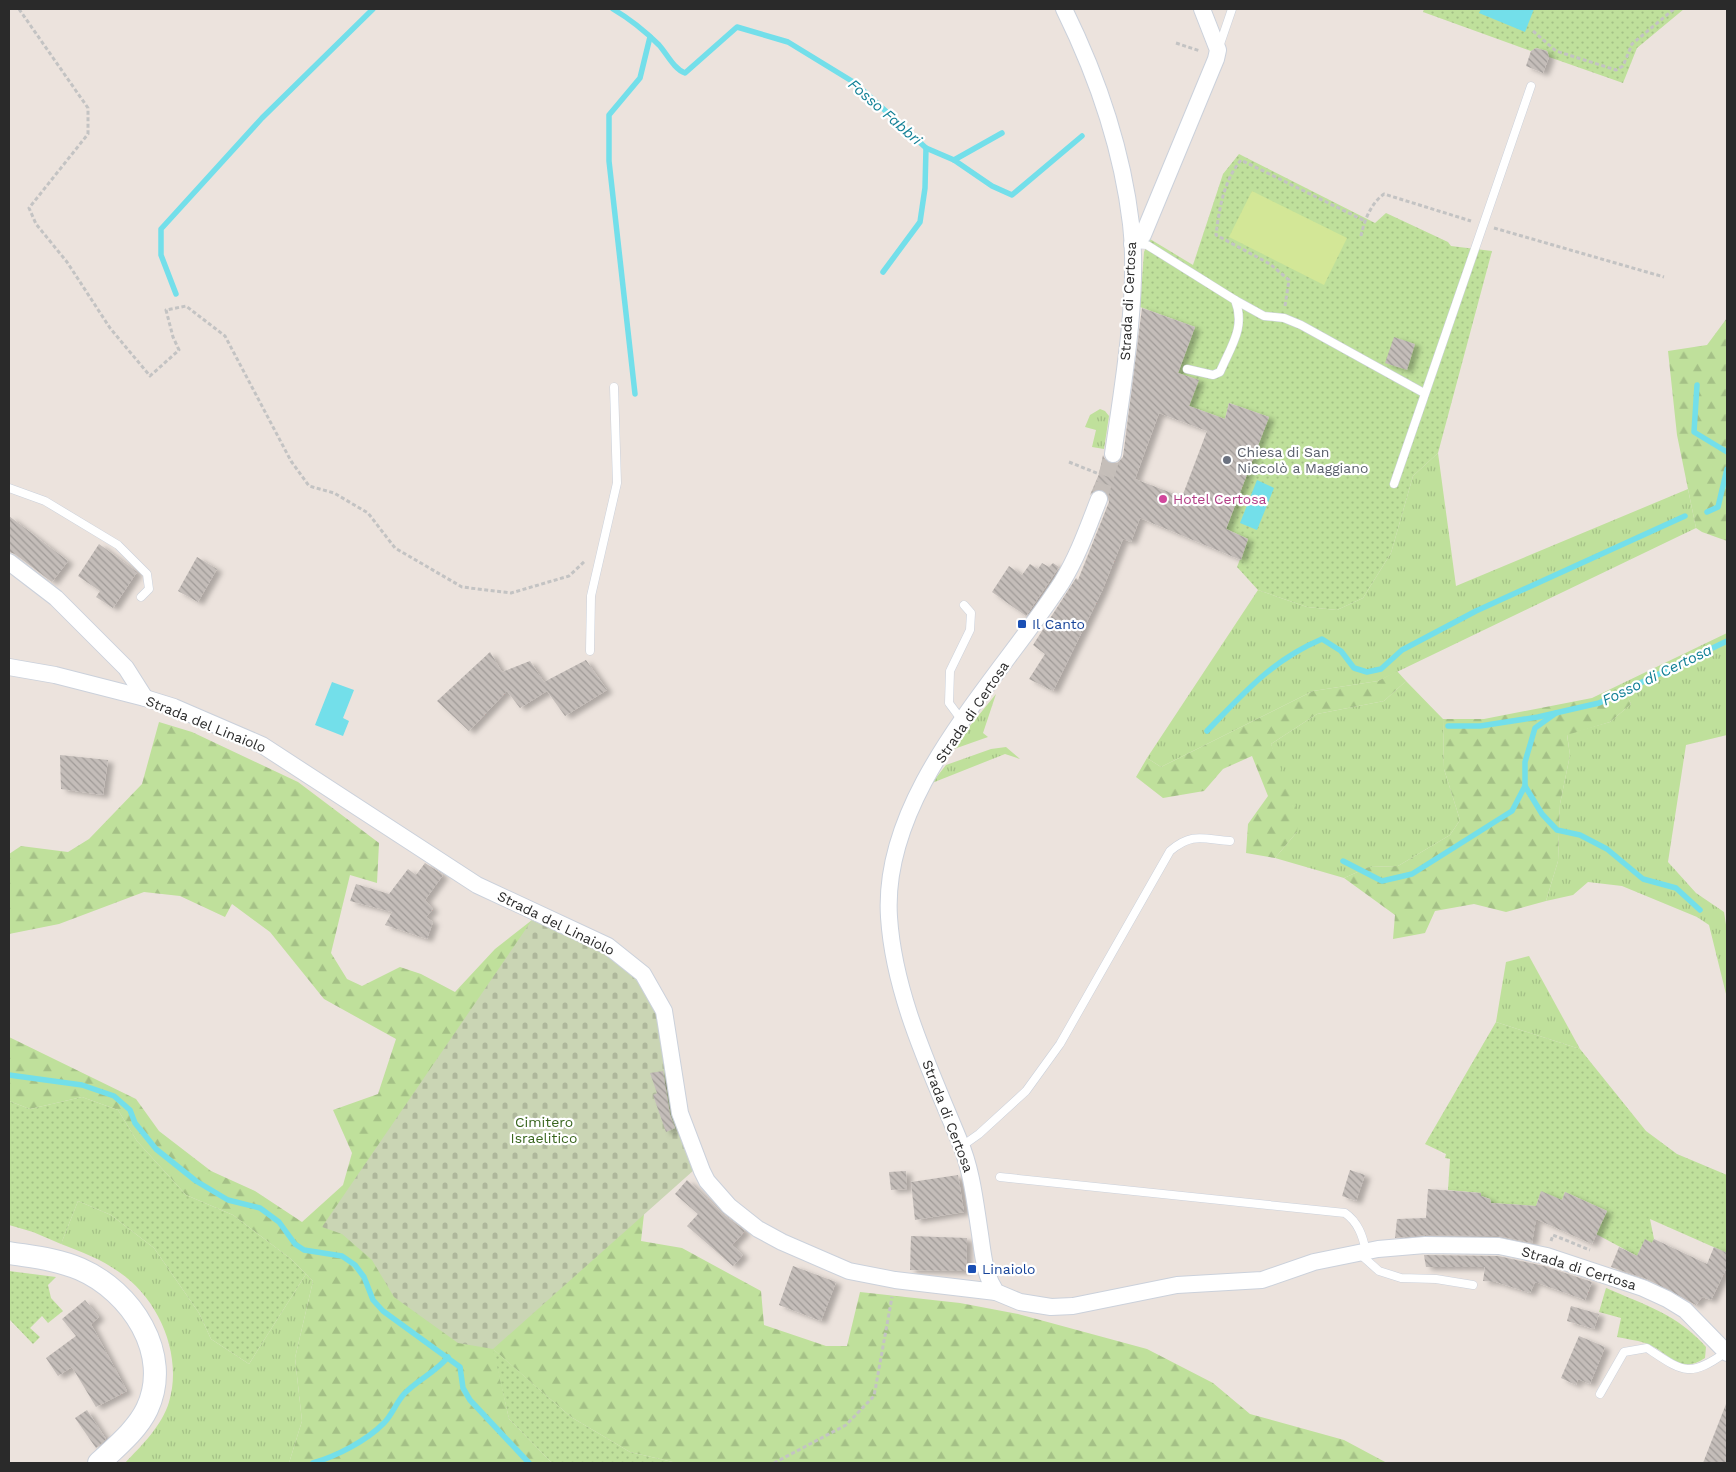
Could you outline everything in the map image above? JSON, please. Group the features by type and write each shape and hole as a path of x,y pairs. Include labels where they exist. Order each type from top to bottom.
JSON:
{"main road":[{"path":"9,1254 55,1260 91,1274 123,1299 145,1332 156,1370 152,1398 138,1423 99,1463"}],"street":[{"name":"Strada di Certosa","path":"1064,9 1094,73 1110,120 1125,186 1132,244 1127,342 1113,454"},
{"path":"1132,244 1143,235 1208,80 1218,50 1202,9"},
{"name":"Strada di Certosa","path":"1099,498 1081,546 1061,583 963,722 911,807 892,862 888,904 892,941 901,984 925,1055 962,1146 971,1176 985,1268 996,1292 1010,1299 1030,1304 1051,1307 1073,1306 1177,1285 1262,1280 1314,1262 1362,1252 1438,1245 1499,1246 1532,1251 1643,1288 1667,1298 1690,1314 1727,1352"},
{"path":"9,562 56,598 126,668 145,698"},
{"name":"Strada del Linaiolo","path":"9,668 55,675 145,698 174,707 262,744 477,885 608,946 635,966 653,987 664,1011 680,1113 695,1156 707,1181 729,1206 782,1242 849,1271 895,1280 996,1292"}],"lane":[{"path":"1218,50 1232,9"},
{"path":"1394,484 1531,86"},
{"path":"1132,244 1147,245 1264,316 1284,318 1301,325 1424,393"},
{"path":"1187,369 1213,375 1220,372 1240,325 1240,312 1235,300"},
{"path":"590,651 592,596 617,483 614,387"},
{"path":"9,488 25,492 45,501 118,545 148,574 148,589 141,597"},
{"path":"963,722 949,703 950,672 970,630 971,613 964,605"},
{"path":"962,1146 979,1134 1026,1091 1054,1052 1170,851 1184,840 1194,838 1230,841"},
{"path":"1000,1176 1345,1213 1356,1223 1364,1241 1362,1252 1379,1271 1401,1278 1436,1279 1473,1285"},
{"path":"1600,1394 1624,1352 1647,1348 1678,1369 1694,1370 1709,1364 1727,1352"}],"path":[{"path":"19,9 88,108 88,134 29,208 36,224 67,262 110,328 150,376 179,350 173,337 166,310 186,306 225,336 291,461 309,486 334,493 368,513 395,548 462,587 511,593 569,576 602,546"},
{"path":"1533,30 1556,51 1616,70 1623,66 1632,44 1674,9"},
{"path":"1284,318 1289,280 1270,264 1216,235 1218,218 1230,173 1241,160 1365,222"},
{"path":"1361,236 1365,222 1377,199 1384,194 1483,225 1664,277"},
{"path":"1069,462 1099,474"},
{"path":"774,1463 846,1425 874,1396 895,1280"}],"green space":[{"path":"1424,9 1684,9 1637,48 1623,83 1549,57 1547,51 1536,48 1531,51 1423,12"},
{"path":"1239,154 1375,223 1386,213 1448,242 1451,246 1492,251 1438,453 1413,476 1391,553 1363,598 1337,610 1307,607 1258,590 1237,567 1248,539 1226,529 1269,417 1229,403 1225,419 1189,406 1198,380 1178,373 1195,327 1140,307 1144,252 1150,239 1193,265 1223,174"},
{"path":"1252,191 1347,238 1324,285 1229,237"},
{"path":"1727,318 1727,541 1696,528 1677,435 1668,351 1707,345"},
{"path":"1100,409 1109,416 1104,449 1092,447 1096,430 1085,427 1090,415"},
{"path":"1438,453 1456,586 1688,489 1696,528 1378,681 1313,691 1161,767 1147,758 1258,590 1307,607 1337,610 1363,598 1391,553 1413,476"},
{"path":"1727,633 1727,735 1686,745 1668,862 1696,893 1724,912 1727,931 1727,998 1709,925 1697,917 1622,886 1588,882 1573,895 1546,901 1558,861 1560,804 1570,755 1567,734 1610,722 1631,704 1621,684"},
{"path":"1397,671 1406,681 1384,701 1317,714 1271,744 1299,814 1297,832 1275,858 1246,853 1248,824 1268,796 1252,756 1223,769 1204,791 1163,798 1136,777 1147,758 1161,767 1313,691 1378,681"},
{"path":"1406,681 1443,719 1444,769 1460,820 1450,835 1398,866 1369,867 1344,878 1275,858 1297,832 1271,744 1317,714 1384,701"},
{"path":"1621,684 1631,704 1610,722 1567,735 1570,755 1560,804 1558,861 1546,901 1506,912 1474,904 1435,911 1425,933 1393,939 1395,915 1344,878 1369,867 1398,866 1450,835 1460,820 1444,769 1443,719 1484,719 1592,698"},
{"path":"996,694 983,733 988,737 954,749 965,732"},
{"path":"159,722 192,732 298,782 379,843 377,883 350,875 331,953 347,979 362,986 400,967 421,974 455,992 495,949 532,920 570,935 615,963 645,1205 641,1241 682,1248 761,1291 764,1325 826,1346 847,1346 860,1292 960,1303 1018,1314 1147,1349 1213,1383 1250,1414 1344,1440 1387,1463 677,1463 630,1452 571,1417 494,1350 509,1419 552,1463 289,1463 302,1421 295,1358 313,1281 291,1259 233,1215 186,1195 137,1141 118,1110 82,1097 30,1109 9,1101 9,1037 136,1099 159,1131 211,1171 255,1191 302,1222 343,1185 352,1153 333,1110 378,1094 396,1039 324,999 270,932 232,904 225,917 180,896 144,892 59,924 9,934 9,854 21,846 68,852 89,839 142,784"},
{"path":"1006,747 1020,759 1005,754 932,783 946,765 991,749"},
{"name":"Cimitero Israelitico","path":"532,920 600,952 631,974 643,987 652,1002 659,1022 665,1053 667,1090 694,1170 493,1349 458,1343 394,1297 372,1260 342,1234 322,1227"},
{"path":"1529,956 1580,1049 1496,1022 1506,962"},
{"path":"1496,1022 1580,1049 1646,1131 1677,1154 1727,1175 1727,1253 1650,1219 1654,1239 1652,1243 1645,1240 1637,1256 1596,1234 1607,1211 1565,1192 1562,1200 1541,1192 1536,1206 1491,1203 1490,1199 1481,1196 1481,1193 1448,1190 1450,1159 1445,1158 1446,1154 1425,1144"},
{"path":"82,1097 118,1110 137,1141 186,1195 233,1215 291,1259 306,1274 249,1364 211,1339 199,1313 154,1248 111,1215 78,1201 61,1244 33,1232 9,1225 9,1101 30,1109"},
{"path":"78,1201 111,1215 154,1248 199,1313 211,1339 249,1364 306,1274 313,1281 295,1358 302,1421 289,1463 125,1463 150,1435 166,1411 173,1384 170,1347 156,1313 146,1297 133,1283 105,1263 61,1244"},
{"path":"9,1271 56,1277 48,1285 51,1298 63,1311 48,1323 42,1316 30,1328 40,1337 33,1344 9,1319"},
{"path":"1606,1288 1647,1305 1684,1326 1706,1347 1705,1358 1696,1363 1680,1363 1645,1343 1617,1337 1621,1318 1599,1312"},
{"path":"493,1349 571,1417 630,1452 677,1463 552,1463 509,1419"}],"water":[{"path":"1481,9 1534,9 1525,32 1479,13"},
{"path":"1257,480 1274,488 1257,530 1240,523"},
{"path":"332,682 354,690 343,718 349,721 343,736 315,725"}],"building":[{"path":"1536,48 1547,51 1549,57 1543,73 1526,66 1531,51"},
{"name":"Hotel Certosa","path":"1142,308 1195,327 1178,373 1199,380 1189,406 1225,419 1229,403 1269,417 1226,529 1248,539 1241,560 1140,518 1131,542 1123,539 1102,591 1053,691 1029,679 1045,654 1033,645 1076,578 1078,580 1109,502 1107,493 1102,490 1097,489 1090,495 1099,474 1103,455 1106,461 1112,464 1117,463 1123,457","holes":["1159,413 1207,431 1182,497 1135,479"]},
{"path":"1394,337 1415,344 1407,370 1385,363"},
{"path":"9,516 68,561 52,582 15,554 9,552"},
{"path":"99,544 137,572 113,608 96,597 100,591 78,576"},
{"path":"197,557 217,569 198,602 178,591"},
{"path":"1042,563 1049,567 1053,563 1059,567 1026,616 992,592 1009,566 1022,575 1030,564 1038,569"},
{"path":"490,652 502,672 530,661 544,682 586,660 607,690 565,716 547,691 520,708 507,691 469,731 437,701"},
{"path":"60,755 108,760 103,795 61,789"},
{"path":"425,863 443,875 425,900 433,909 426,917 433,922 427,939 385,925 392,912 350,901 356,884 389,894 408,869 416,875"},
{"path":"663,1071 670,1115 675,1128 666,1132 653,1095 657,1093 650,1073"},
{"path":"1350,1170 1365,1175 1356,1201 1342,1196"},
{"path":"906,1171 907,1189 891,1190 889,1172"},
{"path":"958,1175 964,1212 915,1220 911,1182"},
{"path":"687,1180 723,1214 745,1231 732,1245 743,1255 733,1266 687,1226 698,1214 675,1194"},
{"path":"1428,1189 1481,1193 1481,1196 1490,1199 1491,1203 1536,1206 1541,1191 1562,1200 1565,1192 1607,1211 1592,1244 1536,1219 1532,1243 1499,1236 1425,1235 1395,1238 1397,1219 1426,1218"},
{"path":"911,1236 967,1238 966,1271 910,1270"},
{"path":"1645,1239 1652,1243 1654,1239 1707,1264 1714,1247 1727,1253 1727,1267 1711,1300 1702,1297 1696,1305 1647,1279 1611,1267 1619,1247 1637,1256"},
{"path":"1424,1255 1498,1256 1544,1266 1592,1282 1585,1300 1535,1282 1530,1293 1496,1282 1483,1281 1485,1267 1426,1267"},
{"path":"793,1266 836,1282 821,1321 779,1305"},
{"path":"85,1300 99,1317 91,1324 127,1391 96,1407 72,1367 58,1376 46,1358 76,1336 62,1319"},
{"path":"1571,1306 1599,1314 1594,1329 1567,1321"},
{"path":"1579,1336 1605,1347 1590,1384 1578,1379 1576,1385 1561,1378"},
{"path":"1726,1404 1727,1463 1703,1463"},
{"path":"87,1410 106,1439 96,1448 75,1418"}],"waterway":[{"path":"176,294 161,255 161,229 262,118 373,9"},
{"name":"Fosso Fabbri","path":"613,9 648,35 659,45 674,65 685,73 737,27 788,42 855,83 926,148 925,188 920,222 883,272"},
{"path":"635,394 609,161 609,115 640,78 650,37"},
{"path":"954,160 1002,133"},
{"path":"926,148 954,160 992,186 1012,195 1082,136"},
{"path":"1697,385 1694,432 1727,452"},
{"path":"1707,512 1718,507 1727,469"},
{"path":"1207,731 1246,691 1273,667 1304,647 1322,639 1341,651 1354,668 1367,672 1381,669 1402,650 1476,611 1685,516"},
{"name":"Fosso di Certosa","path":"1448,726 1480,726 1538,717 1599,703 1727,641"},
{"name":"Fosso di Certosa","path":"1556,713 1535,728 1525,762 1525,786 1542,814 1557,830 1580,835 1607,849 1643,879 1676,888 1700,910"},
{"name":"Fosso di Certosa","path":"1343,861 1382,881 1412,874 1512,811 1525,786"},
{"path":"9,1075 82,1085 114,1096 130,1110 135,1123 156,1149 196,1181 228,1200 260,1208 279,1222 295,1244 304,1250 342,1256 355,1265 364,1277 373,1300 383,1311 460,1367 463,1388 470,1400 529,1463"},
{"path":"313,1463 351,1447 377,1430 387,1420 404,1394 448,1357"}],"tunnel":[{"path":"1099,499 1113,454"}],"place":[{"name":"Chiesa di San Niccolò a Maggiano","path":"1227,460"},
{"name":"Hotel Certosa","path":"1163,499"},
{"name":"Il Canto","path":"1022,624"},
{"name":"Linaiolo","path":"972,1269"}]}
